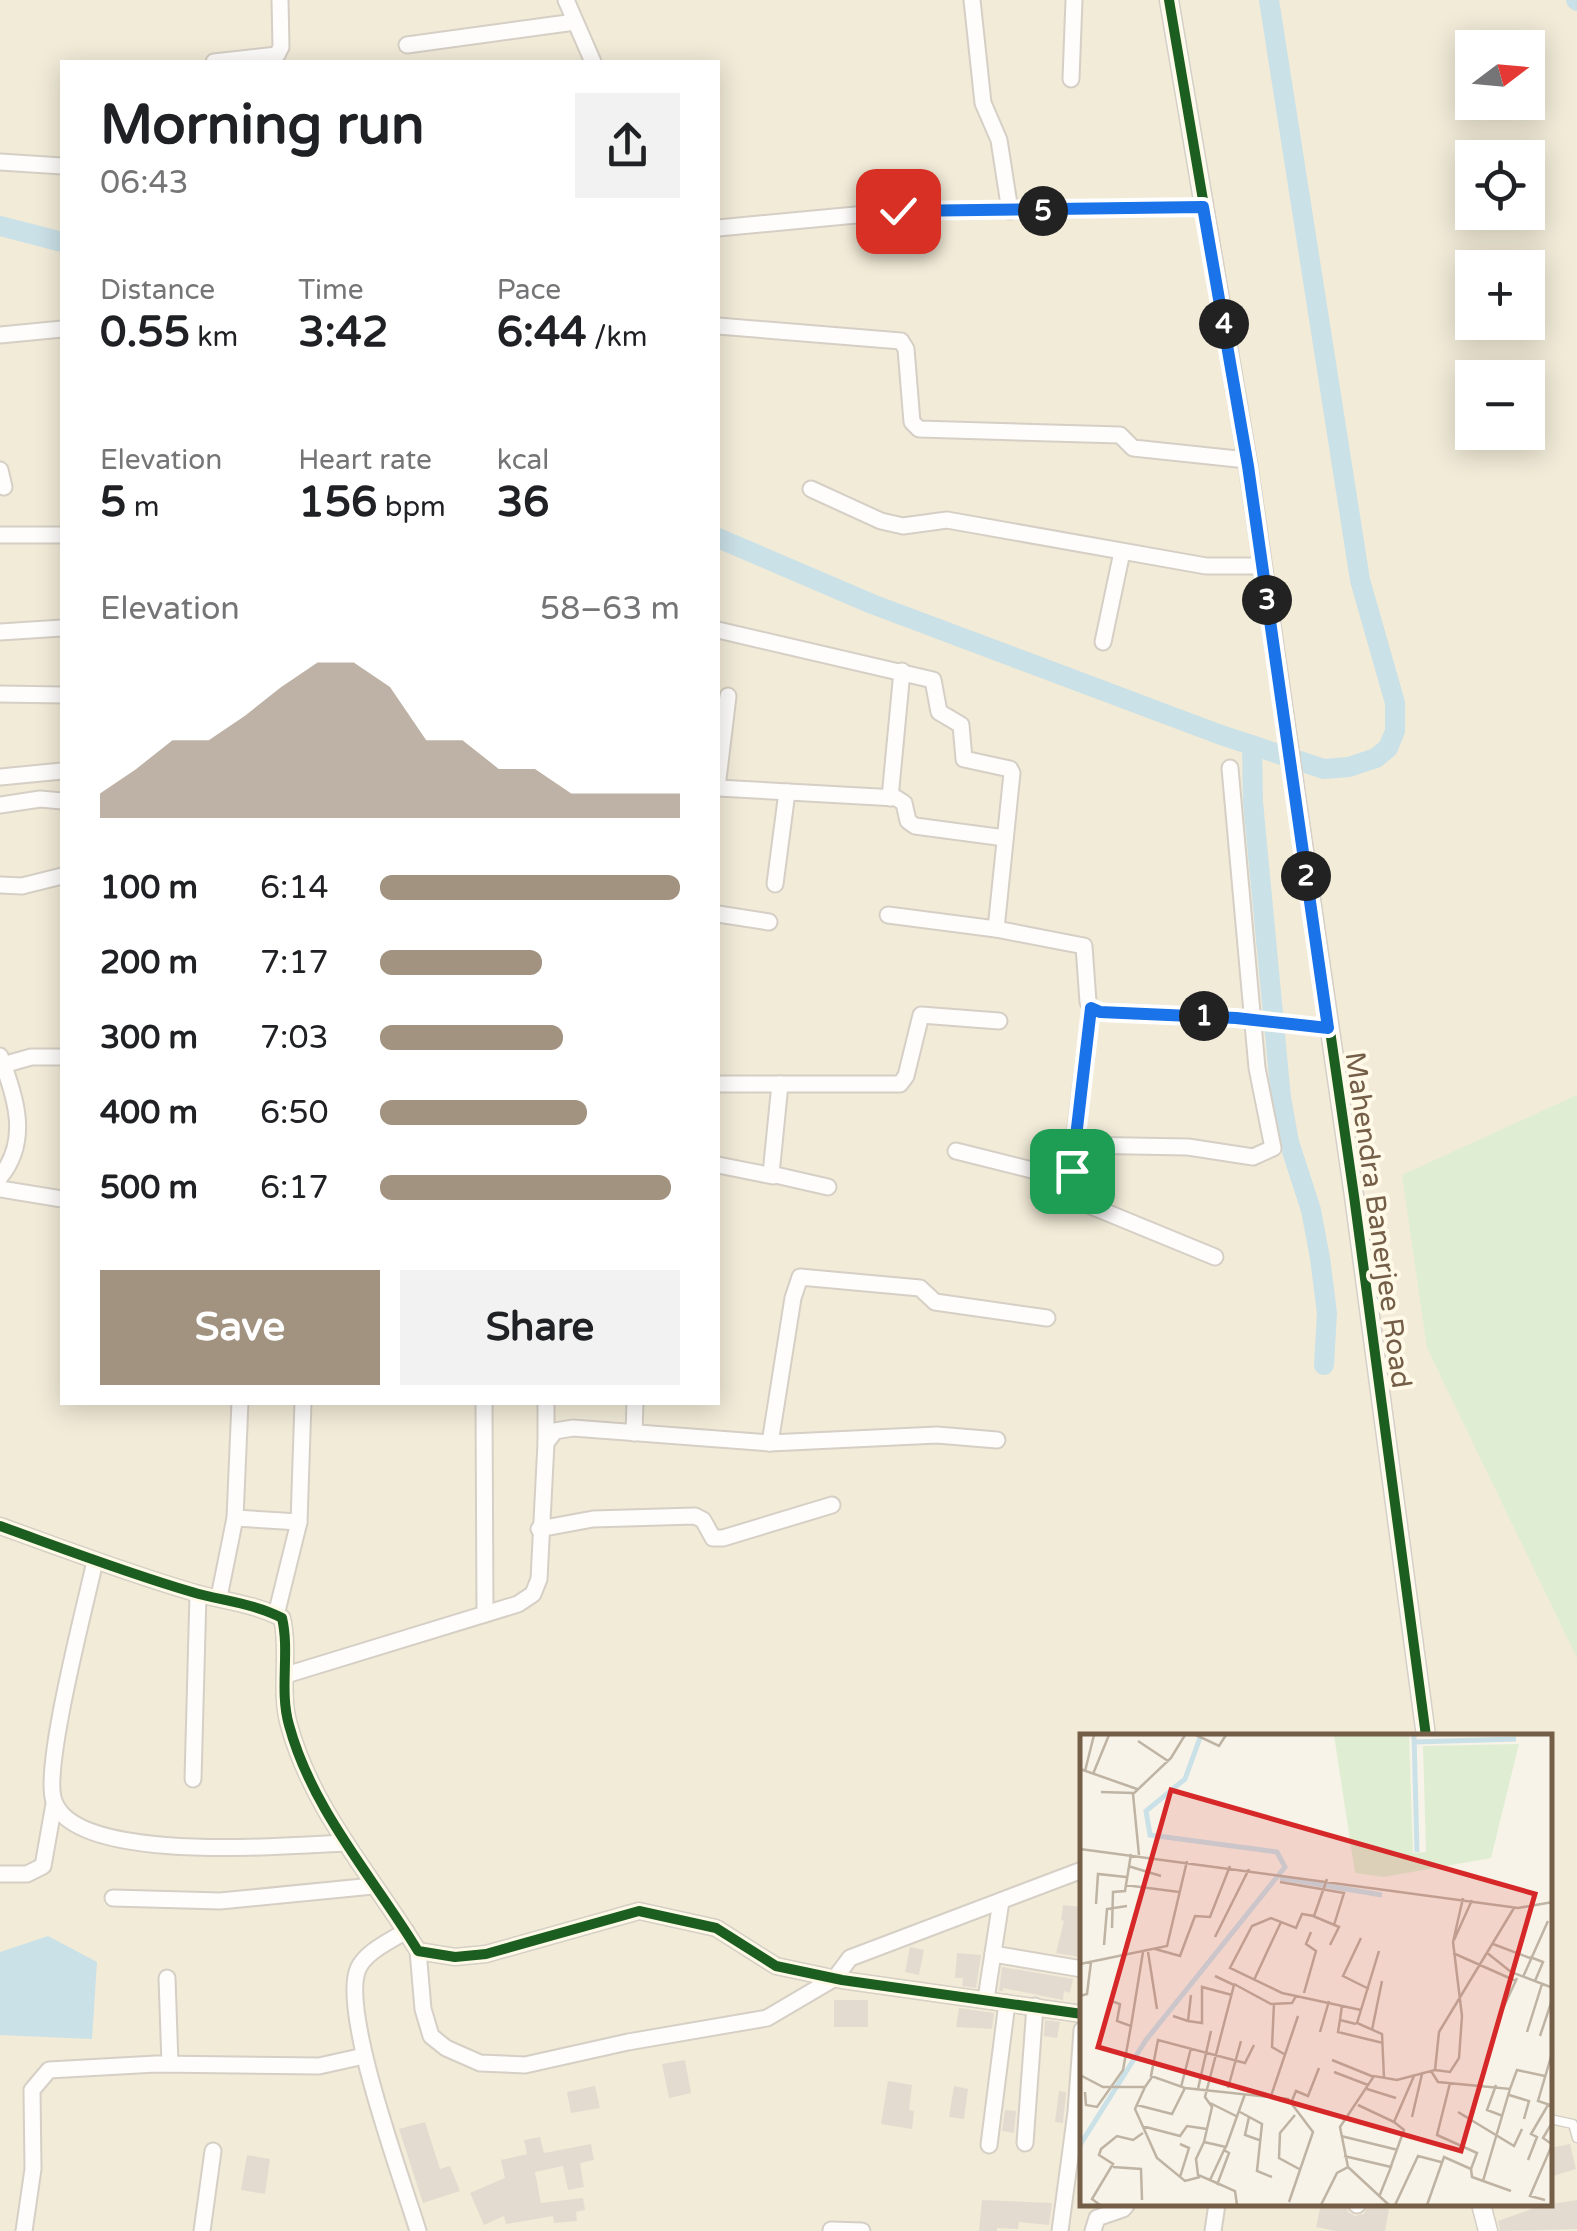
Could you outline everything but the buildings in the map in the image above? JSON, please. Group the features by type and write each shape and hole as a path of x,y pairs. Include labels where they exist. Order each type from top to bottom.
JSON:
{"street":[{"path":"232,60 277,55 280,0"},
{"path":"566,0 593,60"},
{"path":"972,0 983,103 999,140 1010,211"},
{"path":"1071,80 1074,0"},
{"name":"Mahendra Banerjee Road","path":"1169,0 1247,460 1354,1196 1426,1734"},
{"path":"407,45 575,22"},
{"path":"0,162 60,166"},
{"path":"720,228 898,211 1203,207"},
{"path":"720,326 901,341 906,349 912,422 919,429 1120,434 1133,448 1247,460"},
{"path":"0,334 60,329"},
{"path":"0,470 4,487"},
{"path":"812,489 871,518 903,526 946,520 1206,566 1262,566"},
{"path":"0,535 60,535"},
{"path":"1103,642 1122,552"},
{"path":"0,632 60,628"},
{"path":"720,630 933,680 939,712 961,725 964,759 1010,769 1012,773 996,929"},
{"path":"890,798 902,672"},
{"path":"0,694 60,695"},
{"path":"720,763 728,696"},
{"path":"1076,1144 1188,1147 1254,1157 1270,1151 1273,1144 1257,1068 1256,1019 1230,768"},
{"path":"0,777 60,771"},
{"path":"720,788 901,799 908,820 915,826 1004,838"},
{"path":"776,884 787,792"},
{"path":"0,804 60,801"},
{"path":"0,885 22,886 60,876"},
{"path":"720,914 769,922"},
{"path":"888,915 996,929 1084,946 1091,1008 1070,1176 1060,1178 956,1151"},
{"path":"1091,1008 1100,1012 1256,1019 1328,1028"},
{"path":"720,1084 900,1084 906,1076 921,1015 999,1021"},
{"path":"0,1178 11,1164 20,1138 18,1112 2,1060 60,1057"},
{"path":"773,1176 770,1170 780,1084"},
{"path":"720,1165 828,1187"},
{"path":"1060,1178 1073,1198 1215,1257"},
{"path":"0,1189 60,1199"},
{"path":"770,1443 796,1282 800,1278 920,1288 935,1302 1047,1318"},
{"path":"220,1597 235,1518 240,1405"},
{"path":"276,1614 299,1522 303,1405"},
{"path":"484,1405 485,1614"},
{"path":"286,1675 518,1604 532,1594 539,1579 546,1405"},
{"path":"634,1433 635,1405"},
{"path":"546,1443 556,1431 572,1428 770,1443 938,1435 997,1440"},
{"path":"539,1529 593,1519 694,1516 703,1520 713,1538 723,1538 832,1505"},
{"path":"235,1518 299,1522"},
{"path":"0,1526 95,1561 282,1618 286,1634 287,1719 297,1752 324,1808 418,1951 423,2010 431,2036 446,2048 480,2063 524,2065 767,2018 835,1978 850,1958 1080,1871"},
{"path":"0,1874 27,1874 43,1866 54,1804 51,1783 57,1745 95,1561"},
{"path":"193,1779 198,1594"},
{"path":"54,1804 73,1822 111,1838 161,1848 346,1843"},
{"path":"113,1898 220,1901 373,1886"},
{"path":"986,1999 1001,1901"},
{"path":"418,1951 455,1957 486,1954 640,1911 716,1928 776,1966 1080,2014"},
{"path":"406,1931 358,1966 354,1986 364,2056 418,2231"},
{"path":"993,1954 1080,1969"},
{"path":"167,1978 170,2064"},
{"path":"989,2145 1007,2002"},
{"path":"1025,2143 1034,2006"},
{"path":"24,2231 32,2169 32,2090 49,2070 170,2064 319,2066 364,2056"},
{"path":"1060,2231 1080,2057"},
{"path":"202,2231 213,2152"},
{"path":"1093,2231 1097,2218 1124,2206"},
{"path":"1213,2231 1218,2206"},
{"path":"1482,2206 1488,2231"},
{"path":"831,2230 862,2231"}],"lane":[{"path":"1575,2124 1577,2138"}],"shaded area":[{"path":"0,0 1577,0 1577,2231 0,2231"}],"green space":[{"path":"1577,1095 1577,1658 1427,1348 1402,1175"}],"water":[{"path":"48,1936 97,1962 92,2039 0,2035 0,1952"}],"waterway":[{"path":"720,539 872,604 1221,735 1324,769 1349,767 1376,758 1388,748 1395,731 1395,703 1360,580 1269,0"},
{"path":"0,226 60,241"},
{"path":"1252,745 1253,802 1281,1098 1320,1258 1327,1313 1324,1365"}],"cycle path":[{"path":"1169,0 1248,465 1354,1196 1426,1734"},
{"path":"0,1526 144,1577 282,1618 286,1712 299,1756 345,1842 418,1951 455,1957 486,1954 639,1911 716,1928 776,1966 842,1980 1080,2014"}],"route":[{"path":"898,211 1203,207 1248,466 1328,1028 1236,1018 1100,1012 1091,1008 1072,1171"}]}
